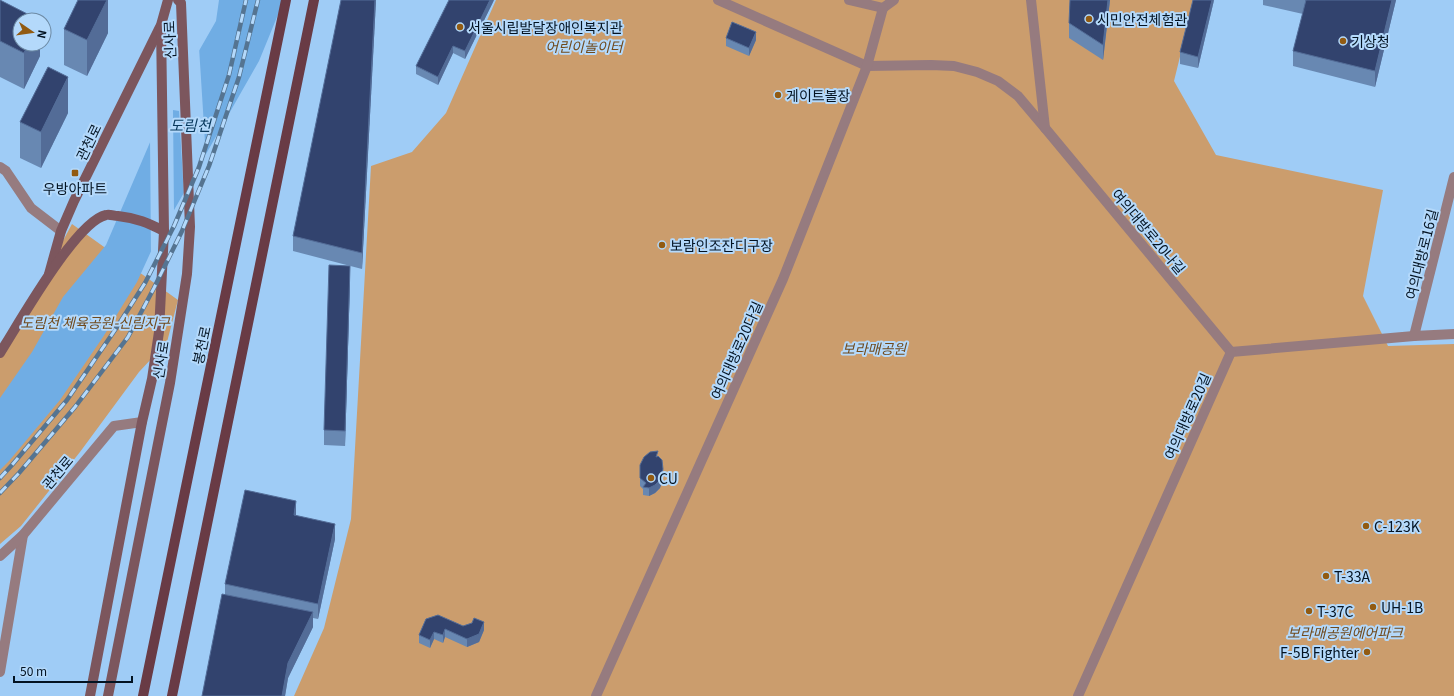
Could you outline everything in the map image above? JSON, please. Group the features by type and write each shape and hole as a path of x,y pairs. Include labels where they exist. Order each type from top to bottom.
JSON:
{"main road":[{"name":"신사로","path":"90,696 142,422 152,379 159,332 164,231 161,25 168,0"},
{"name":"봉천로","path":"143,696 286,0"},
{"path":"172,696 314,0"},
{"name":"신사로","path":"108,696 170,383 187,274 190,227 180,2"},
{"name":"관천로","path":"49,274 61,231 74,201 161,25"},
{"name":"관천로","path":"0,353 49,274 92,222 108,214 145,221 164,231"}],"street":[{"name":"여의대방로20나길","path":"718,0 867,66 954,66 978,72 998,81 1018,96 1231,352"},
{"path":"849,0 884,8 894,0"},
{"path":"1031,0 1044,128"},
{"name":"여의대방로20다길","path":"596,696 784,279 867,66 884,8"},
{"path":"0,167 6,172 31,208 61,231"},
{"name":"여의대방로16길","path":"1414,336 1454,177"},
{"path":"1231,352 1414,336 1454,334"},
{"name":"여의대방로20길","path":"1078,696 1231,352"},
{"name":"관천로","path":"0,556 23,534 114,426 142,422"},
{"path":"0,672 23,534"}],"green space":[{"name":"보라매공원","path":"496,0 1194,0 1174,81 1216,155 1383,190 1363,296 1388,346 1454,344 1454,696 294,696 324,628 351,519 371,166 412,152 446,113"},
{"name":"도림천 체육공원-신림지구","path":"72,224 178,300 167,342 139,372 80,452 21,526 0,544 0,358"}],"water":[{"name":"도림천","path":"219,0 284,0 259,61 153,247 137,282 103,337 60,400 0,470 0,398 32,352 63,297 106,245 160,119 216,21"}],"pier":[{"path":"199,47 206,158 184,197 179,111 173,110 174,214 151,256 150,137 158,118"}],"building":[{"path":"0,0 23,12 12,12 12,47 0,41"},
{"path":"78,0 107,0 87,40 64,29"},
{"path":"341,0 375,0 362,253 293,236"},
{"name":"서울시립발달장애인복지관","path":"449,0 490,0 465,51 453,46 438,77 416,66"},
{"name":"시민안전체험관","path":"1070,0 1108,0 1103,45 1069,23"},
{"path":"1193,0 1212,0 1198,57 1180,52"},
{"name":"기상청","path":"1306,0 1392,0 1375,71 1293,51"},
{"path":"732,22 756,32 749,48 726,38"},
{"path":"48,67 68,77 41,132 20,122"},
{"path":"329,265 350,266 345,431 324,430"},
{"name":"CU","path":"658,451 656,457 658,456 662,460 663,469 660,480 649,488 643,487 646,483 640,478 640,465 644,457 650,452"},
{"path":"245,490 296,501 294,515 335,524 318,604 225,584"},
{"path":"222,594 313,612 288,663 282,696 202,696"},
{"path":"438,615 463,626 472,623 474,618 484,622 479,634 467,639 445,629 443,635 434,632 430,640 419,635 426,619"}],"railway":[{"path":"0,478 67,400 145,283 174,226 199,167 229,75 246,0"},
{"path":"0,493 75,407 128,337 154,288 182,231 209,166 239,77 258,0"}],"place":[{"name":"시민안전체험관","path":"1089,19"},
{"name":"서울시립발달장애인복지관","path":"460,27"},
{"name":"기상청","path":"1343,41"},
{"name":"게이트볼장","path":"778,95"},
{"name":"우방아파트","path":"75,173"},
{"name":"보람인조잔디구장","path":"662,245"},
{"name":"CU","path":"651,478"},
{"name":"C-123K","path":"1366,526"},
{"name":"T-33A","path":"1326,576"},
{"name":"UH-1B","path":"1373,607"},
{"name":"T-37C","path":"1309,611"},
{"name":"F-5B Fighter","path":"1367,652"}],"park label":[{"name":"어린이놀이터","path":"584,46"},
{"name":"보라매공원에어파크","path":"1345,632"}]}
